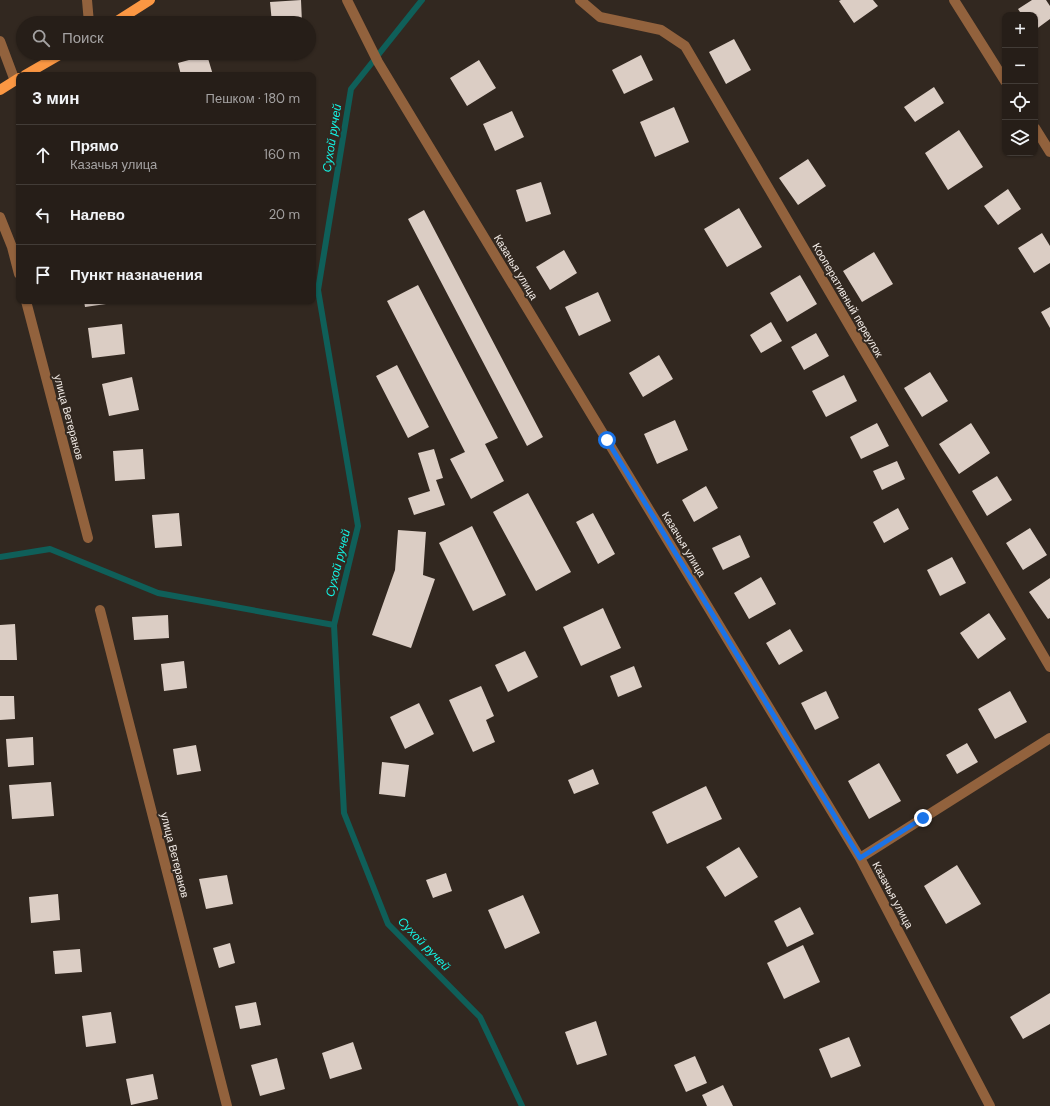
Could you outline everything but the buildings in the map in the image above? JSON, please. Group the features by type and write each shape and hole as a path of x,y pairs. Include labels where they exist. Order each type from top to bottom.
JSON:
{"main road":[{"path":"125,16 150,0"},
{"path":"30,72 51,60"},
{"path":"0,90 16,81"}],"street":[{"path":"87,0 88,16"},
{"name":"Казачья улица","path":"347,0 378,62 860,858 990,1106"},
{"name":"Кооперативный переулок","path":"580,0 600,17 661,30 685,46 1050,667"},
{"path":"954,0 1002,76"},
{"path":"0,41 16,78"},
{"path":"1038,133 1050,152"},
{"path":"0,217 12,247 16,262"},
{"name":"улица Ветеранов","path":"27,304 88,538"},
{"name":"улица Ветеранов","path":"100,610 227,1106"},
{"path":"860,858 1050,738"}],"waterway":[{"name":"Сухой ручей","path":"422,0 351,89 318,290 358,526 334,625 344,813 388,924 480,1017 522,1106"},
{"path":"0,557 50,549 158,593 334,625"}],"route":[{"path":"607,440 860,858 923,818"}]}
